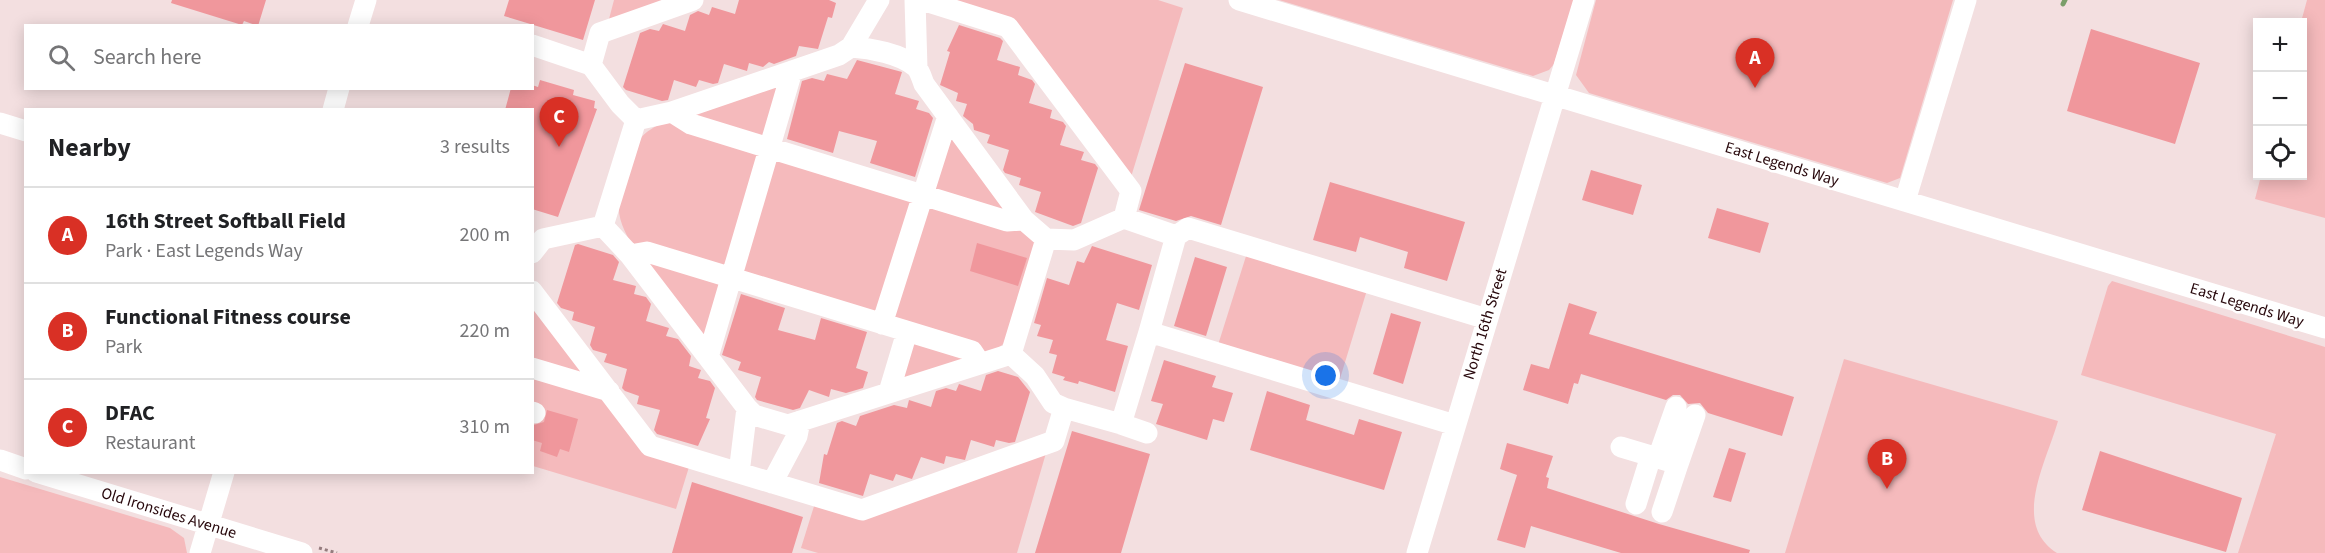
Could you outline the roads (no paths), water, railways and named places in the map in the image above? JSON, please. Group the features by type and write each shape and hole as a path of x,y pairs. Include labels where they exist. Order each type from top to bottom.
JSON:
{"street":[{"path":"359,24 366,0"},
{"path":"591,65 600,33 693,0"},
{"path":"636,120 672,112 839,55 851,47 879,0"},
{"path":"915,0 917,68 924,84 1024,220 1046,238 1074,240 1124,218 1176,236"},
{"path":"922,0 1008,27 1131,191 1124,218"},
{"name":"East Legends Way","path":"1239,0 2325,328"},
{"name":"North 16th Street","path":"1417,553 1584,0"},
{"path":"1905,201 1966,0"},
{"path":"534,46 591,65 620,104 636,120"},
{"path":"851,47 864,48 906,60 917,68"},
{"path":"708,357 792,71"},
{"path":"334,108 338,90"},
{"path":"672,112 691,124 1007,221 1024,220"},
{"path":"882,324 948,116"},
{"path":"603,226 636,120"},
{"path":"0,123 24,130"},
{"path":"534,251 543,239 603,226"},
{"path":"603,226 630,255 754,415 788,425 1011,354"},
{"path":"1121,424 1176,236 1188,228 1245,243 1486,319"},
{"path":"1011,354 1046,238"},
{"path":"630,255 647,252 972,351 980,363"},
{"path":"534,294 651,446 862,510 1054,441 1064,408"},
{"path":"889,392 907,332"},
{"path":"1149,332 1455,425"},
{"path":"1011,354 1035,376 1053,403 1147,433"},
{"path":"534,369 609,391"},
{"path":"739,473 747,408"},
{"path":"1636,504 1662,460 1685,411"},
{"path":"772,483 797,436 800,421"},
{"path":"1621,447 1662,460"},
{"path":"0,460 24,468"},
{"path":"1662,460 1662,512"},
{"name":"Old Ironsides Avenue","path":"43,474 302,553"},
{"path":"200,553 223,474"}],"waterway":[{"path":"2063,4 2065,0"}],"place":[{"name":"16th Street Softball Field","path":"1755,88"},
{"name":"DFAC","path":"559,147"},
{"name":"Functional Fitness course","path":"1887,489"}]}
